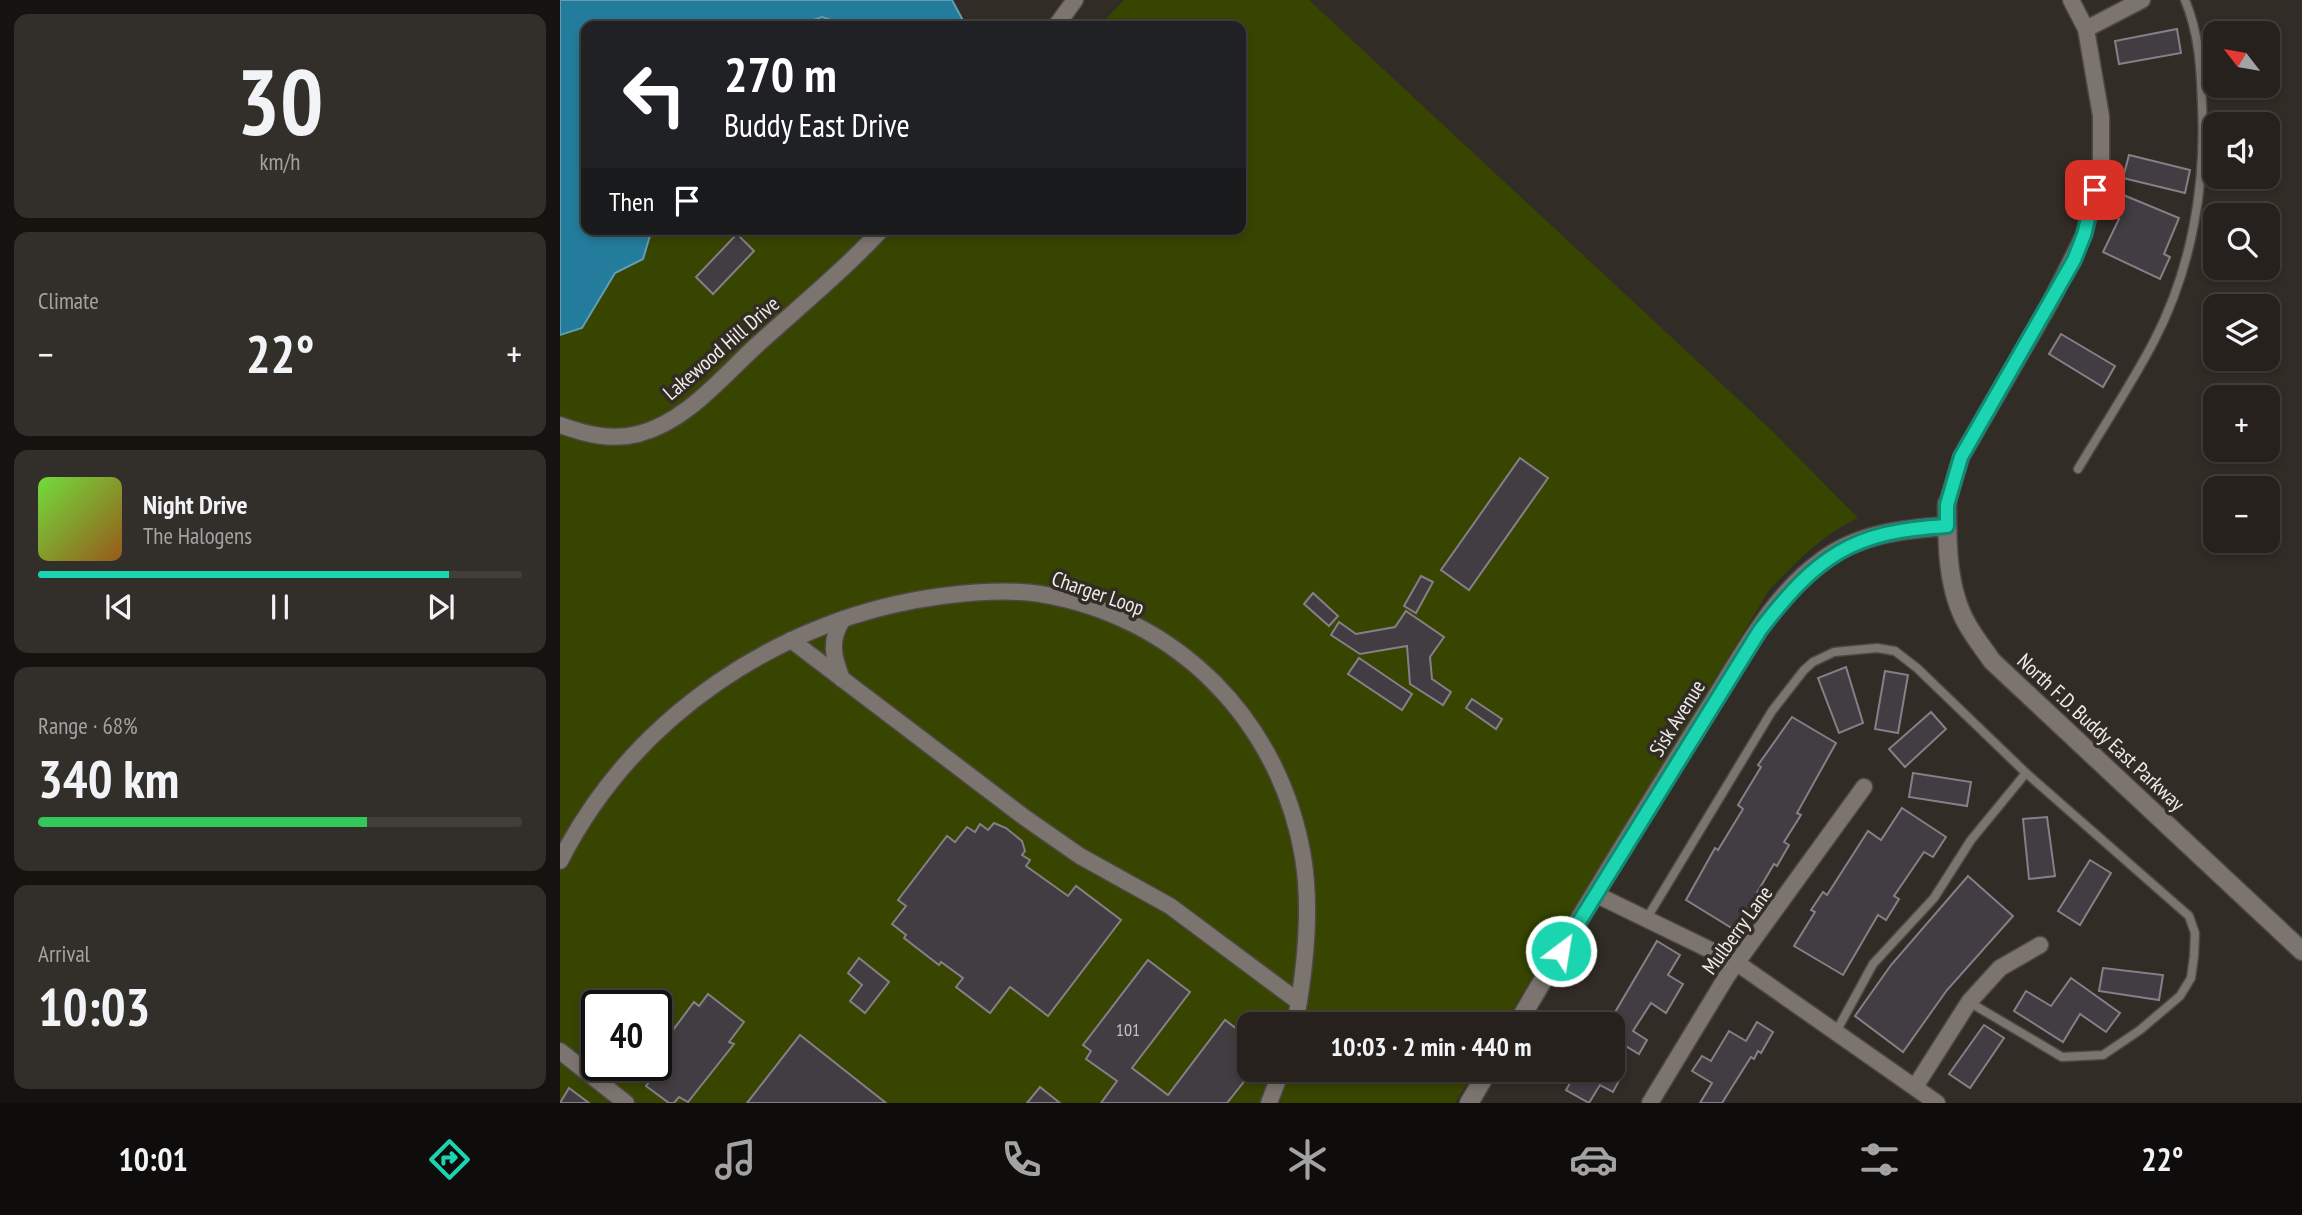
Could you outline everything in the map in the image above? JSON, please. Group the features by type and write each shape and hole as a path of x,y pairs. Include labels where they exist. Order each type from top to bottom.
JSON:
{"street":[{"path":"1060,21 1075,0"},
{"path":"2086,29 2142,0"},
{"path":"1947,505 1961,457 2050,303 2084,235 2101,168 2101,116 2086,29 2072,1"},
{"name":"Lakewood Hill Drive","path":"560,425 592,436 619,437 638,434 683,412 851,262 877,235"},
{"name":"North F.D. Buddy East Parkway","path":"1947,505 1949,564 1960,606 1966,623 1992,661 2302,951"},
{"name":"Sisk Avenue","path":"1524,1012 1760,630 1788,592 1822,561 1861,540 1906,528 1947,526"},
{"name":"Charger Loop","path":"560,861 598,798 636,752 679,710 730,673 791,640 843,619 910,600 978,592 1039,594 1129,622 1170,644 1211,677 1236,706 1266,752 1287,800 1303,858 1306,937 1297,1012"},
{"path":"842,680 832,648 835,632 843,619"},
{"path":"791,640 1024,817 1091,863 1170,906 1299,1002"},
{"name":"Mulberry Lane","path":"1650,1103 1737,963 1864,787"},
{"path":"1595,894 1737,963 1837,1030 1937,1103"},
{"path":"1915,1087 1969,1002 2000,968 2040,945"},
{"path":"560,1051 626,1103"},
{"path":"1269,1103 1277,1082"},
{"path":"1469,1103 1481,1082"}],"lane":[{"path":"2078,469 2154,340 2180,277 2197,212 2205,151 2202,92 2195,23 2185,0"},
{"path":"1647,918 1772,711 1804,670 1813,662 1834,652 1877,648 1895,651 1917,668 2026,773 2189,915 2195,933 2191,978 2180,996 2140,1030 2103,1055 2062,1057 1969,1002"},
{"path":"1837,1030 1873,964 1934,898 1971,840 2026,773"}],"green space":[{"path":"1124,0 1309,0 1769,428 1858,518 1821,541 1770,589 1511,1012 1237,1012 1237,1082 1468,1082 1455,1103 560,1103 560,335 582,328 615,273 643,259 650,235 1246,235 1246,21 1104,21"},
{"path":"822,17 834,21 810,21"}],"water":[{"path":"560,0 952,0 963,21 834,21 822,17 810,21 581,21 581,235 650,235 643,259 615,273 582,328 560,335"}],"building":[{"path":"2177,29 2181,53 2119,64 2115,41"},
{"path":"2129,155 2190,170 2185,193 2123,178"},
{"path":"2121,194 2179,218 2164,254 2170,257 2160,279 2103,252 2119,219 2112,216"},
{"path":"736,235 754,251 713,294 696,277"},
{"path":"2061,334 2115,366 2103,387 2049,354"},
{"path":"1520,458 1548,478 1469,590 1441,570"},
{"path":"1421,576 1433,582 1416,613 1404,606"},
{"path":"1313,593 1338,616 1329,626 1304,604"},
{"path":"1406,611 1444,637 1430,657 1432,679 1451,692 1443,705 1410,684 1407,646 1360,654 1331,635 1339,622 1356,634 1395,627"},
{"path":"1359,658 1412,694 1402,710 1348,674"},
{"path":"1846,667 1863,723 1839,733 1818,678"},
{"path":"1885,671 1908,675 1898,733 1875,729"},
{"path":"1472,699 1502,719 1496,729 1466,708"},
{"path":"1931,712 1946,729 1905,767 1889,749"},
{"path":"1792,717 1836,743 1797,813 1801,815 1784,842 1789,845 1777,866 1774,864 1735,930 1686,900 1715,848 1718,850 1743,809 1738,805 1761,767 1758,765"},
{"path":"1913,773 1971,782 1967,806 1909,797"},
{"path":"1902,808 1946,837 1933,857 1924,852 1894,896 1899,899 1886,920 1878,915 1843,975 1794,946 1815,912 1811,910 1823,892 1827,895 1868,831 1881,840"},
{"path":"2047,817 2055,876 2029,879 2023,819"},
{"path":"994,823 1006,828 1022,841 1025,851 1022,855 1030,860 1026,866 1068,896 1076,886 1121,920 1048,1016 1010,987 990,1013 956,987 963,978 941,962 939,965 904,938 906,935 892,924 906,906 898,900 947,836 955,842 967,827 975,832 980,824 988,830"},
{"path":"2090,860 2111,873 2080,925 2058,911"},
{"path":"1968,876 2013,916 1947,990 1903,1052 1855,1016 1891,965"},
{"path":"1657,941 1680,955 1668,975 1683,984 1666,1013 1651,1003 1633,1031 1647,1040 1639,1054 1625,1046 1625,1012 1615,1012"},
{"path":"859,958 889,982 865,1013 850,1001 862,985 848,973"},
{"path":"1148,960 1190,992 1132,1068 1168,1095 1225,1020 1237,1029 1237,1082 1244,1082 1227,1103 1101,1103 1117,1081 1086,1059 1091,1051 1083,1045"},
{"path":"2103,968 2163,975 2159,1000 2099,991"},
{"path":"2071,978 2120,1013 2106,1032 2080,1014 2063,1042 2014,1011 2026,991 2051,1006"},
{"path":"708,994 744,1022 729,1042 734,1044 688,1102 679,1097 674,1103 669,1103 646,1086 650,1081 672,1081 672,1031 694,1002 699,1006"},
{"path":"1757,1022 1773,1032 1761,1053 1758,1051 1754,1059 1751,1057 1722,1103 1700,1103 1712,1083 1692,1071 1702,1056 1711,1061 1729,1031 1746,1041"},
{"path":"1984,1025 2004,1038 1970,1088 1949,1074"},
{"path":"800,1035 886,1103 747,1103"},
{"path":"1571,1082 1618,1082 1613,1092 1600,1085 1589,1103 1566,1090"},
{"path":"1040,1087 1060,1103 1027,1103"},
{"path":"569,1088 589,1103 560,1103"}],"route":[{"path":"1561,951 1675,764 1760,630 1788,592 1822,561 1861,540 1906,528 1947,526 1947,505 1961,457 2074,260 2084,235 2095,190"}]}
